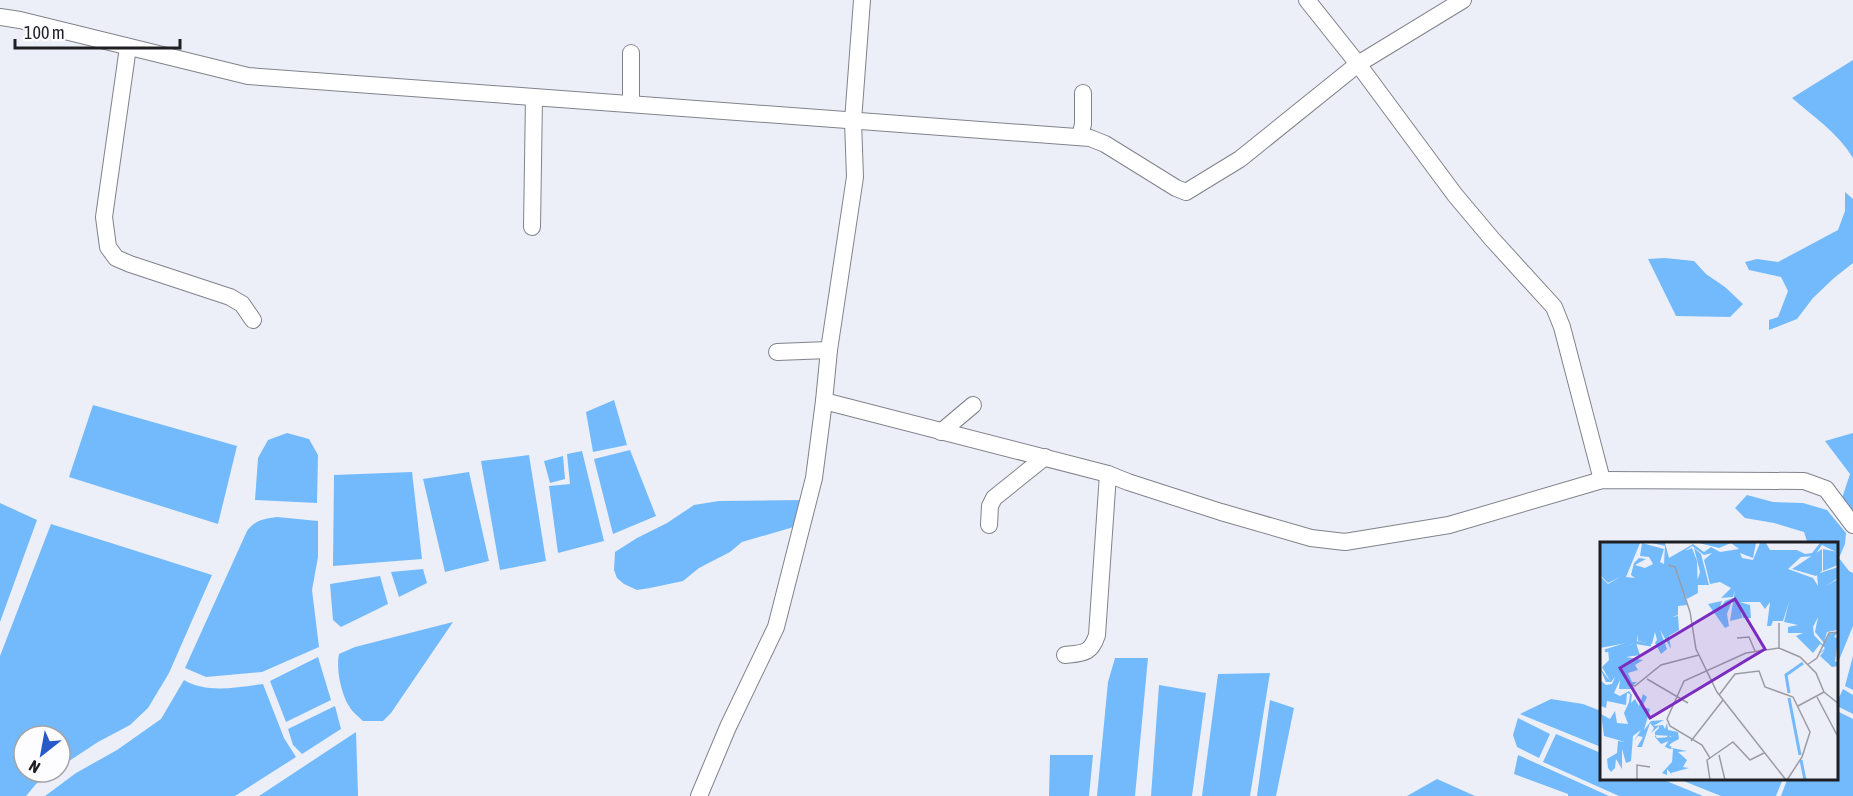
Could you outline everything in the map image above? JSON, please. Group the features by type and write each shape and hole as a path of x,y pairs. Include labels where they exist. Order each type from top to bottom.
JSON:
{"street":[{"path":"699,796 728,727 776,627 814,478 829,350 855,177 854,121 862,0"},
{"path":"1307,0 1358,64 1455,195 1554,307 1562,327 1602,480"},
{"path":"0,17 248,76 1080,137 1098,140 1176,189 1186,192 1240,159 1358,64 1463,0"},
{"path":"128,47 104,217 108,247 116,258 123,261 230,297 242,304 253,320"},
{"path":"631,53 631,104"},
{"path":"1080,137 1083,124 1083,93"},
{"path":"532,226 534,97"},
{"path":"777,352 829,350"},
{"path":"824,401 1108,474 1221,512 1311,538 1345,542 1449,525 1602,480 1804,481 1826,489 1853,525"},
{"path":"941,432 973,405"},
{"path":"989,525 990,506 994,498 1045,457"},
{"path":"1065,656 1089,650 1097,635 1108,474"}],"water":[{"path":"1853,60 1853,158 1833,133 1792,98"},
{"path":"1845,192 1853,199 1853,263 1813,298 1797,319 1769,330 1769,320 1778,317 1788,291 1781,277 1749,270 1745,262 1757,259 1778,262 1838,230 1845,211"},
{"path":"1648,259 1694,261 1706,274 1725,287 1743,304 1730,317 1676,316"},
{"path":"614,400 627,445 593,452 586,412"},
{"path":"93,405 237,446 218,524 69,477"},
{"path":"287,433 309,439 318,455 317,503 255,500 258,458 268,440"},
{"path":"1853,433 1853,518 1842,498 1850,474 1825,441"},
{"path":"630,450 656,516 613,534 594,459"},
{"path":"582,451 604,541 558,553 549,486 570,484 567,454"},
{"path":"529,455 546,561 500,570 481,461"},
{"path":"563,456 565,479 550,483 544,461"},
{"path":"412,472 422,559 333,566 334,475"},
{"path":"469,472 489,561 445,572 423,479"},
{"path":"1747,495 1773,502 1803,503 1827,510 1846,533 1845,544 1839,558 1853,573 1853,626 1838,663 1838,542 1807,542 1804,532 1774,523 1745,518 1735,508"},
{"path":"807,500 797,526 742,542 730,552 699,568 683,581 637,590 617,578 614,570 615,552 694,505 719,501"},
{"path":"0,503 37,520 0,622"},
{"path":"277,517 318,521 318,557 312,590 319,647 262,672 206,677 185,668 247,531 257,522"},
{"path":"51,524 212,575 169,673 148,708 130,725 72,759 72,724 12,724 12,784 36,784 26,796 0,796 0,656"},
{"path":"423,569 427,583 399,597 391,572"},
{"path":"380,576 388,604 341,627 333,620 330,584"},
{"path":"453,622 391,713 383,721 363,721 352,710 346,701 340,681 339,654 355,647"},
{"path":"1853,656 1853,690 1845,686"},
{"path":"318,657 331,700 286,722 270,681"},
{"path":"1115,658 1148,658 1135,796 1097,796 1108,682"},
{"path":"1270,673 1250,796 1202,796 1218,674"},
{"path":"184,680 213,688 263,684 284,738 296,757 235,796 45,796 61,784 72,784 72,776 76,773 117,750 161,719"},
{"path":"1159,685 1206,693 1192,796 1151,796"},
{"path":"1843,689 1853,695 1853,714 1838,706 1838,700"},
{"path":"1551,699 1583,704 1600,711 1600,747 1520,714"},
{"path":"1270,700 1294,708 1276,796 1257,796"},
{"path":"335,706 341,729 302,754 293,745 288,729"},
{"path":"1838,712 1853,719 1853,796 1781,796 1787,781 1838,781"},
{"path":"1518,718 1550,734 1539,758 1517,747 1513,735"},
{"path":"356,732 358,796 259,796"},
{"path":"1556,734 1600,753 1600,781 1666,781 1703,796 1619,796 1543,762"},
{"path":"1050,755 1093,755 1089,796 1049,796"},
{"path":"1518,755 1609,796 1568,796 1568,794 1514,774"},
{"path":"1437,779 1475,796 1407,796"},
{"path":"1684,781 1782,781 1776,796 1721,796"}]}
